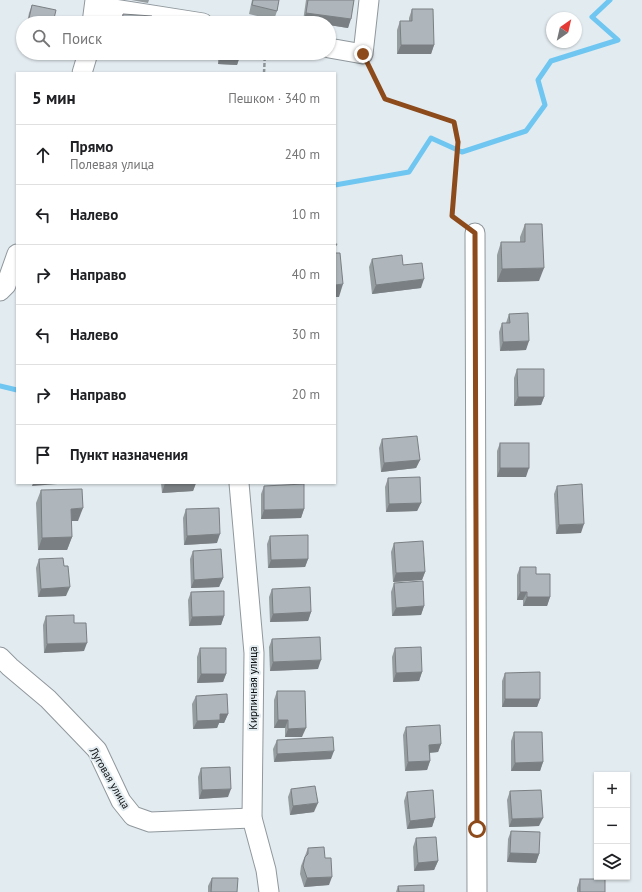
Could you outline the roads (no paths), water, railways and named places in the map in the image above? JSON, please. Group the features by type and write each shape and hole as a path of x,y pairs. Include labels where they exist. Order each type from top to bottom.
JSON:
{"street":[{"path":"336,49 363,54 369,0"},
{"path":"94,10 144,16"},
{"path":"82,72 86,60"},
{"path":"475,233 477,892"},
{"path":"3,288 16,256"},
{"name":"Кирпичная улица","path":"239,484 254,653 252,818 266,870 270,892"},
{"name":"Луговая улица","path":"0,657 48,699 97,750 121,801 133,816 150,822 252,818"}],"waterway":[{"path":"336,185 409,172 431,138 462,152 526,131 545,105 538,80 551,61 618,40 592,17 610,0"},
{"path":"0,386 16,390"}]}
